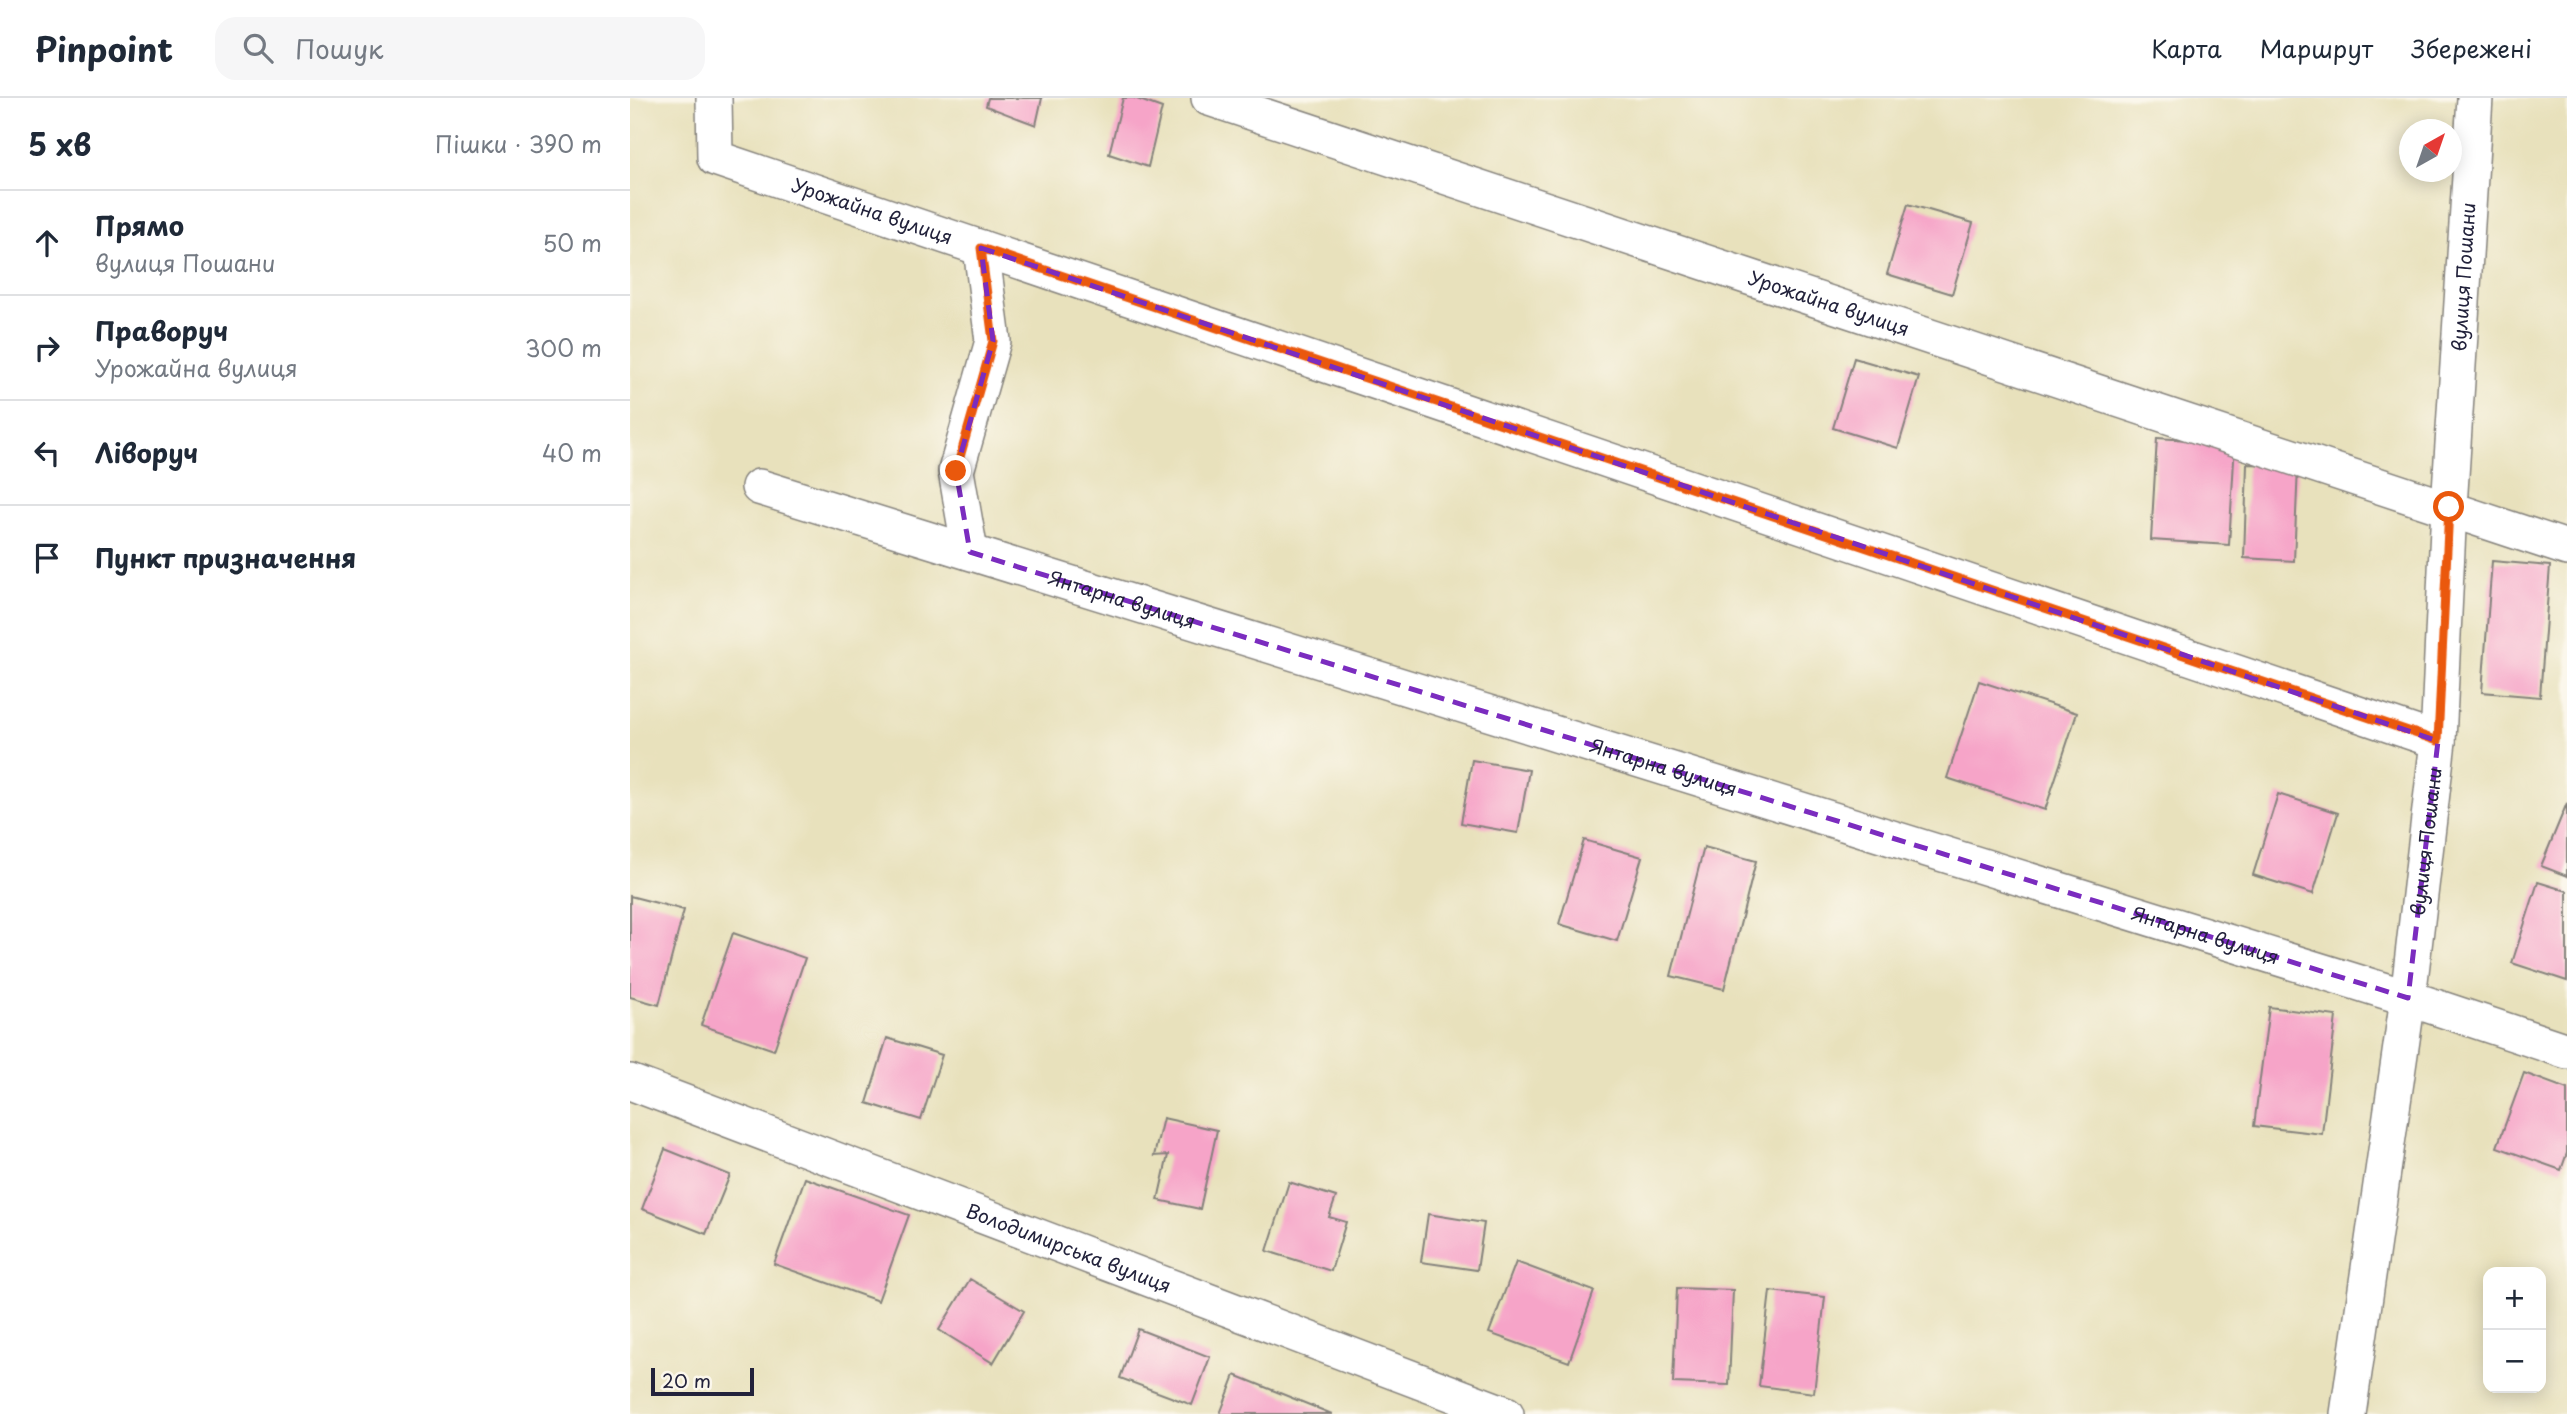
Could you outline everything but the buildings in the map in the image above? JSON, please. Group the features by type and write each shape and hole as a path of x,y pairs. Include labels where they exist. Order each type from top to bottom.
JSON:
{"street":[{"name":"Урожайна вулиця","path":"714,98 715,158 2438,741"},
{"name":"Урожайна вулиця","path":"1209,98 1262,107 2567,548"},
{"name":"вулиця Пошани","path":"2348,1414 2408,998 2438,741 2474,98"},
{"path":"970,552 956,471 993,341 981,248"},
{"name":"Янтарна вулиця","path":"760,487 2408,998 2567,1051"},
{"name":"Володимирська вулиця","path":"630,1082 1506,1414"}],"highlighted area":[{"path":"981,248 2438,741 2408,998 970,552 956,471 993,341"}],"route":[{"path":"956,471 993,341 981,248 2438,741 2449,507"}]}
